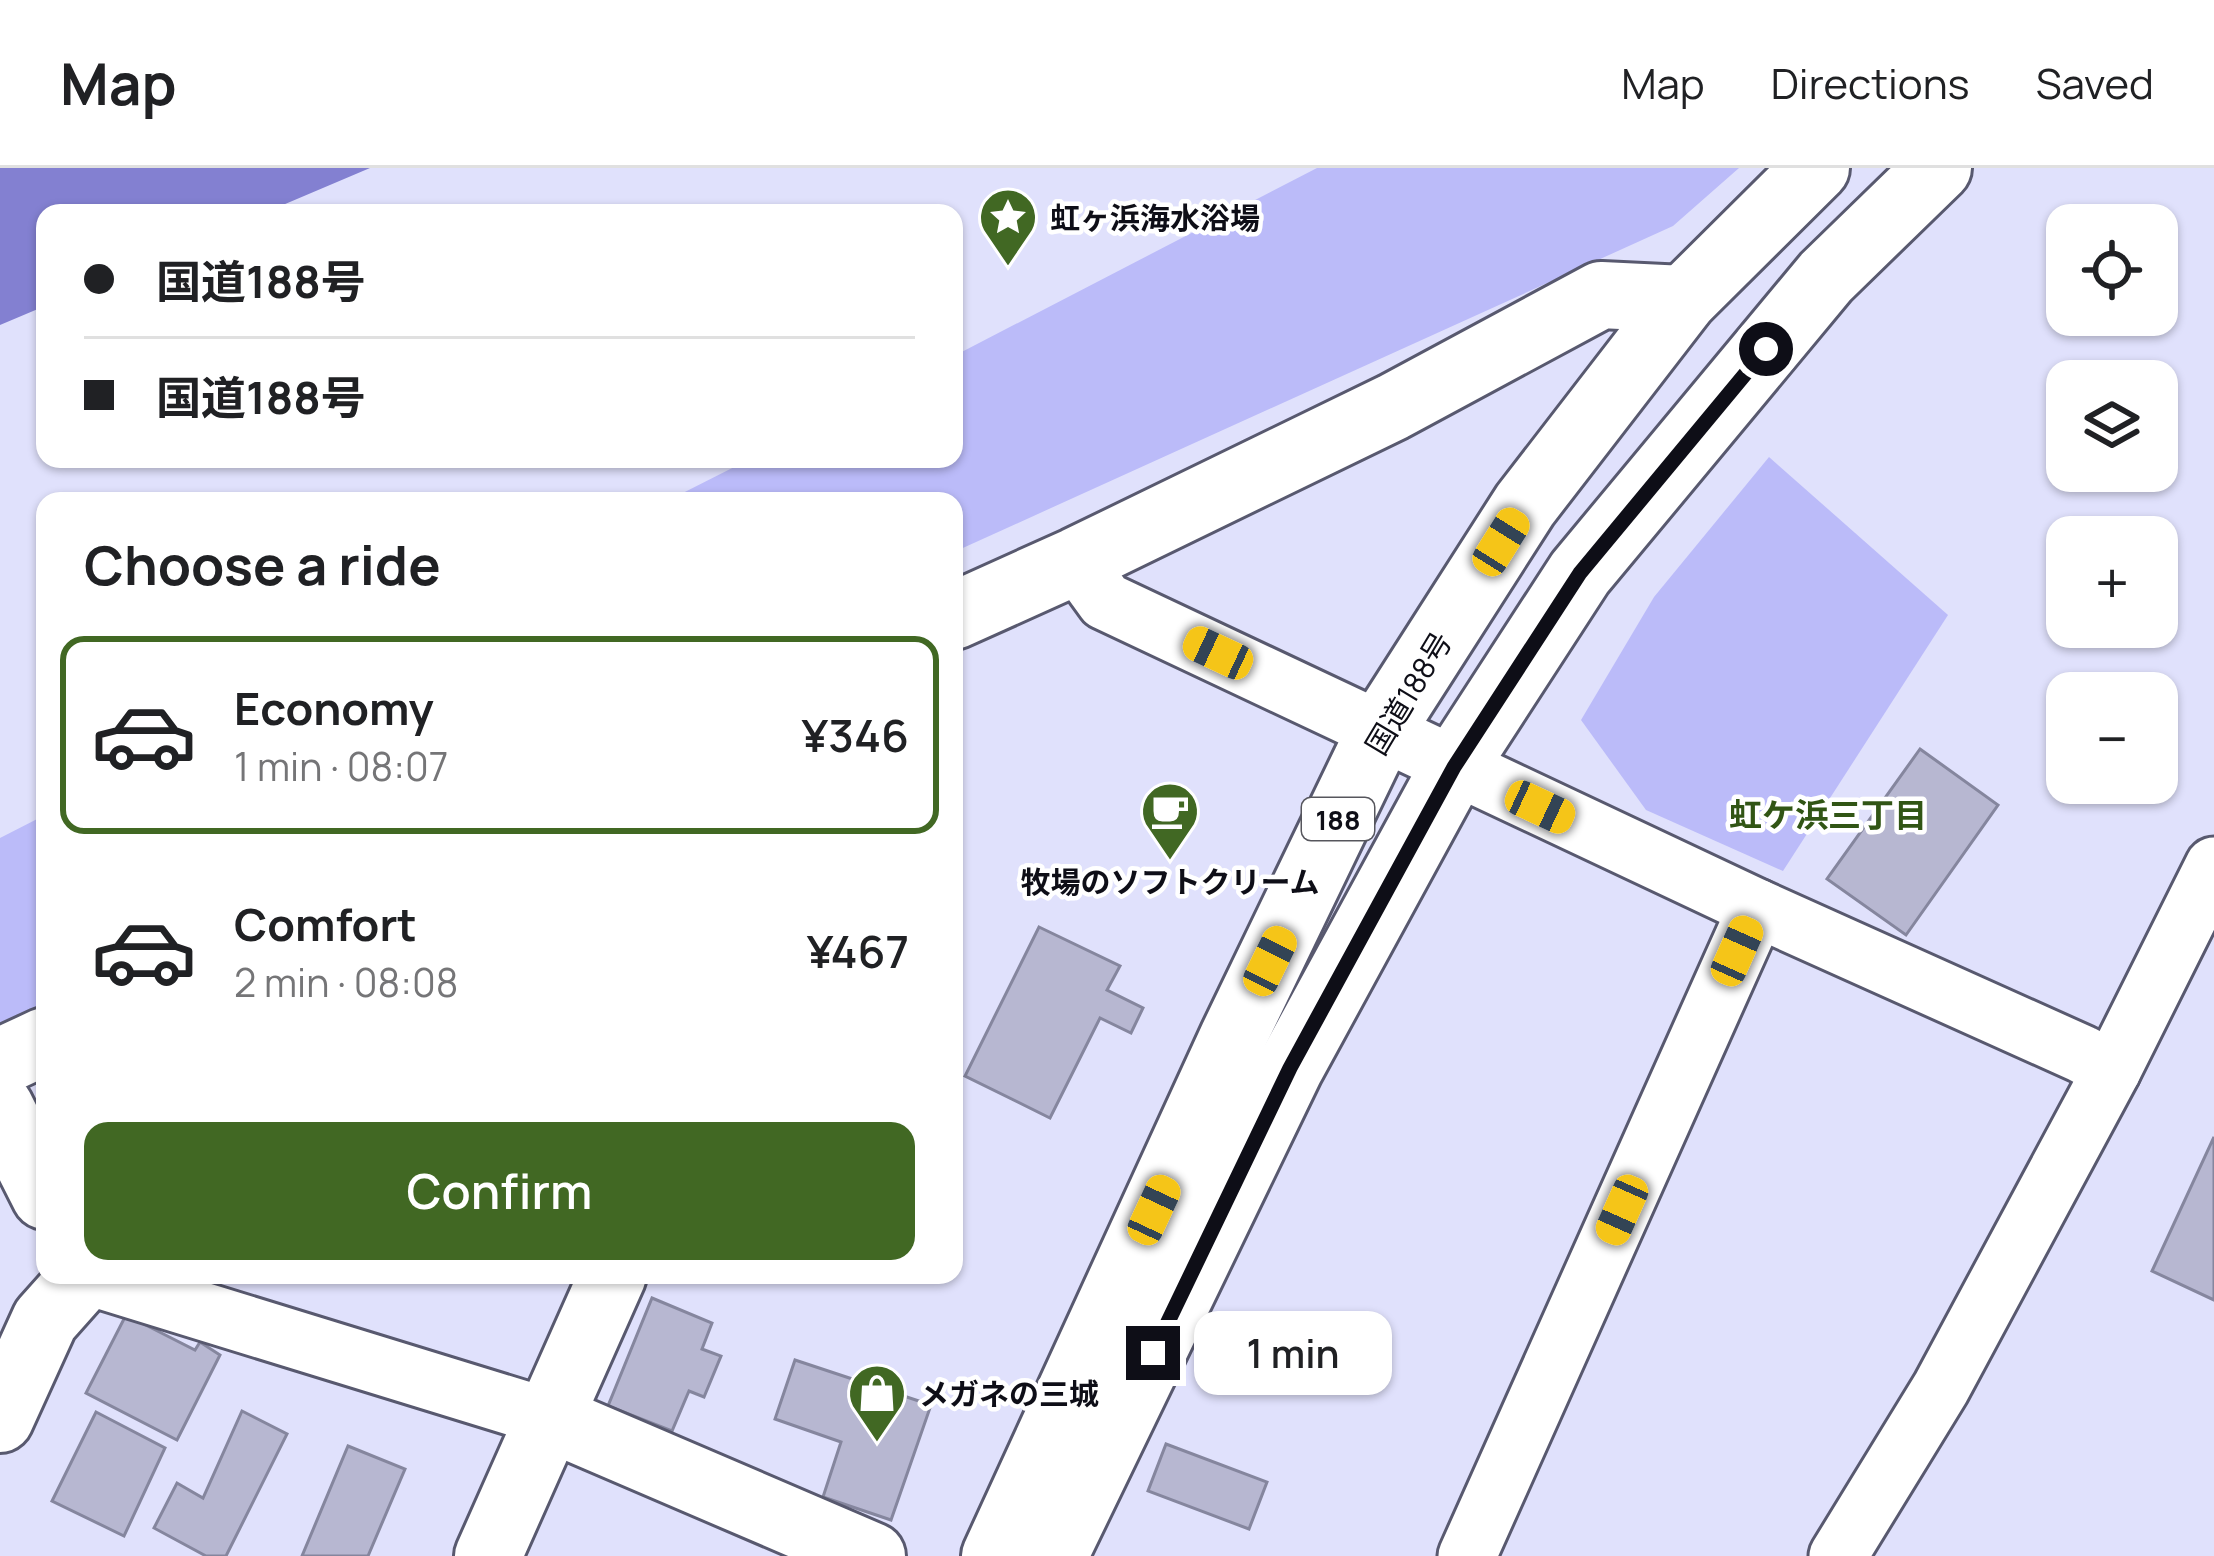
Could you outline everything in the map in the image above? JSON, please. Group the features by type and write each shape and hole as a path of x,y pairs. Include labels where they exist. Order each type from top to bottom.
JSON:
{"main road":[{"name":"国道188号","path":"995,1556 1233,1037 1382,730 1525,505 1684,299 1816,168"},
{"name":"188","path":"1054,1556 1290,1068 1454,767 1580,573 1826,277 1938,168"},
{"path":"963,612 1393,407 1601,295 1684,299"},
{"path":"0,1062 36,1045"},
{"path":"0,1107 36,1178"},
{"path":"0,1419 45,1320 77,1284"},
{"path":"488,1556 609,1284"},
{"path":"550,1418 872,1556"}],"street":[{"path":"1076,561 1105,601 2112,1070"},
{"path":"1838,1556 1941,1388 2112,1070 2214,866"},
{"path":"1467,1556 1756,908"},
{"path":"114,1284 550,1418"}],"shaded area":[{"path":"0,168 370,168 285,204 36,204 36,310 0,325"},
{"path":"1317,168 1739,168 1673,226 963,548 963,492 685,492 732,468 963,468 963,351"},
{"path":"1769,457 1948,615 1783,871 1646,810 1581,720 1654,597"},
{"path":"36,820 36,1012 0,1030 0,838"}],"building":[{"path":"1920,749 1998,805 1906,935 1827,879"},
{"path":"1039,927 1120,966 1107,990 1143,1008 1131,1033 1100,1018 1050,1118 965,1076"},
{"path":"2214,1137 2214,1300 2152,1271"},
{"path":"652,1298 712,1323 702,1349 721,1356 704,1397 689,1391 672,1431 608,1406"},
{"path":"126,1315 195,1350 200,1342 220,1355 177,1440 86,1393"},
{"path":"795,1360 931,1405 891,1520 823,1497 841,1442 775,1419"},
{"path":"242,1411 287,1434 226,1556 206,1556 154,1528 177,1483 203,1498"},
{"path":"96,1412 165,1448 124,1536 52,1501"},
{"path":"1166,1444 1267,1482 1249,1529 1148,1491"},
{"path":"348,1446 405,1469 368,1556 302,1556"}],"place":[{"name":"虹ヶ浜海水浴場","path":"1008,268"},
{"name":"牧場のソフトクリーム","path":"1170,862"},
{"name":"メガネの三城","path":"877,1444"}],"district":[{"name":"虹ケ浜三丁目","path":"1828,814"}],"route":[{"path":"1153,1353 1290,1068 1454,767 1580,573 1766,349"}]}
